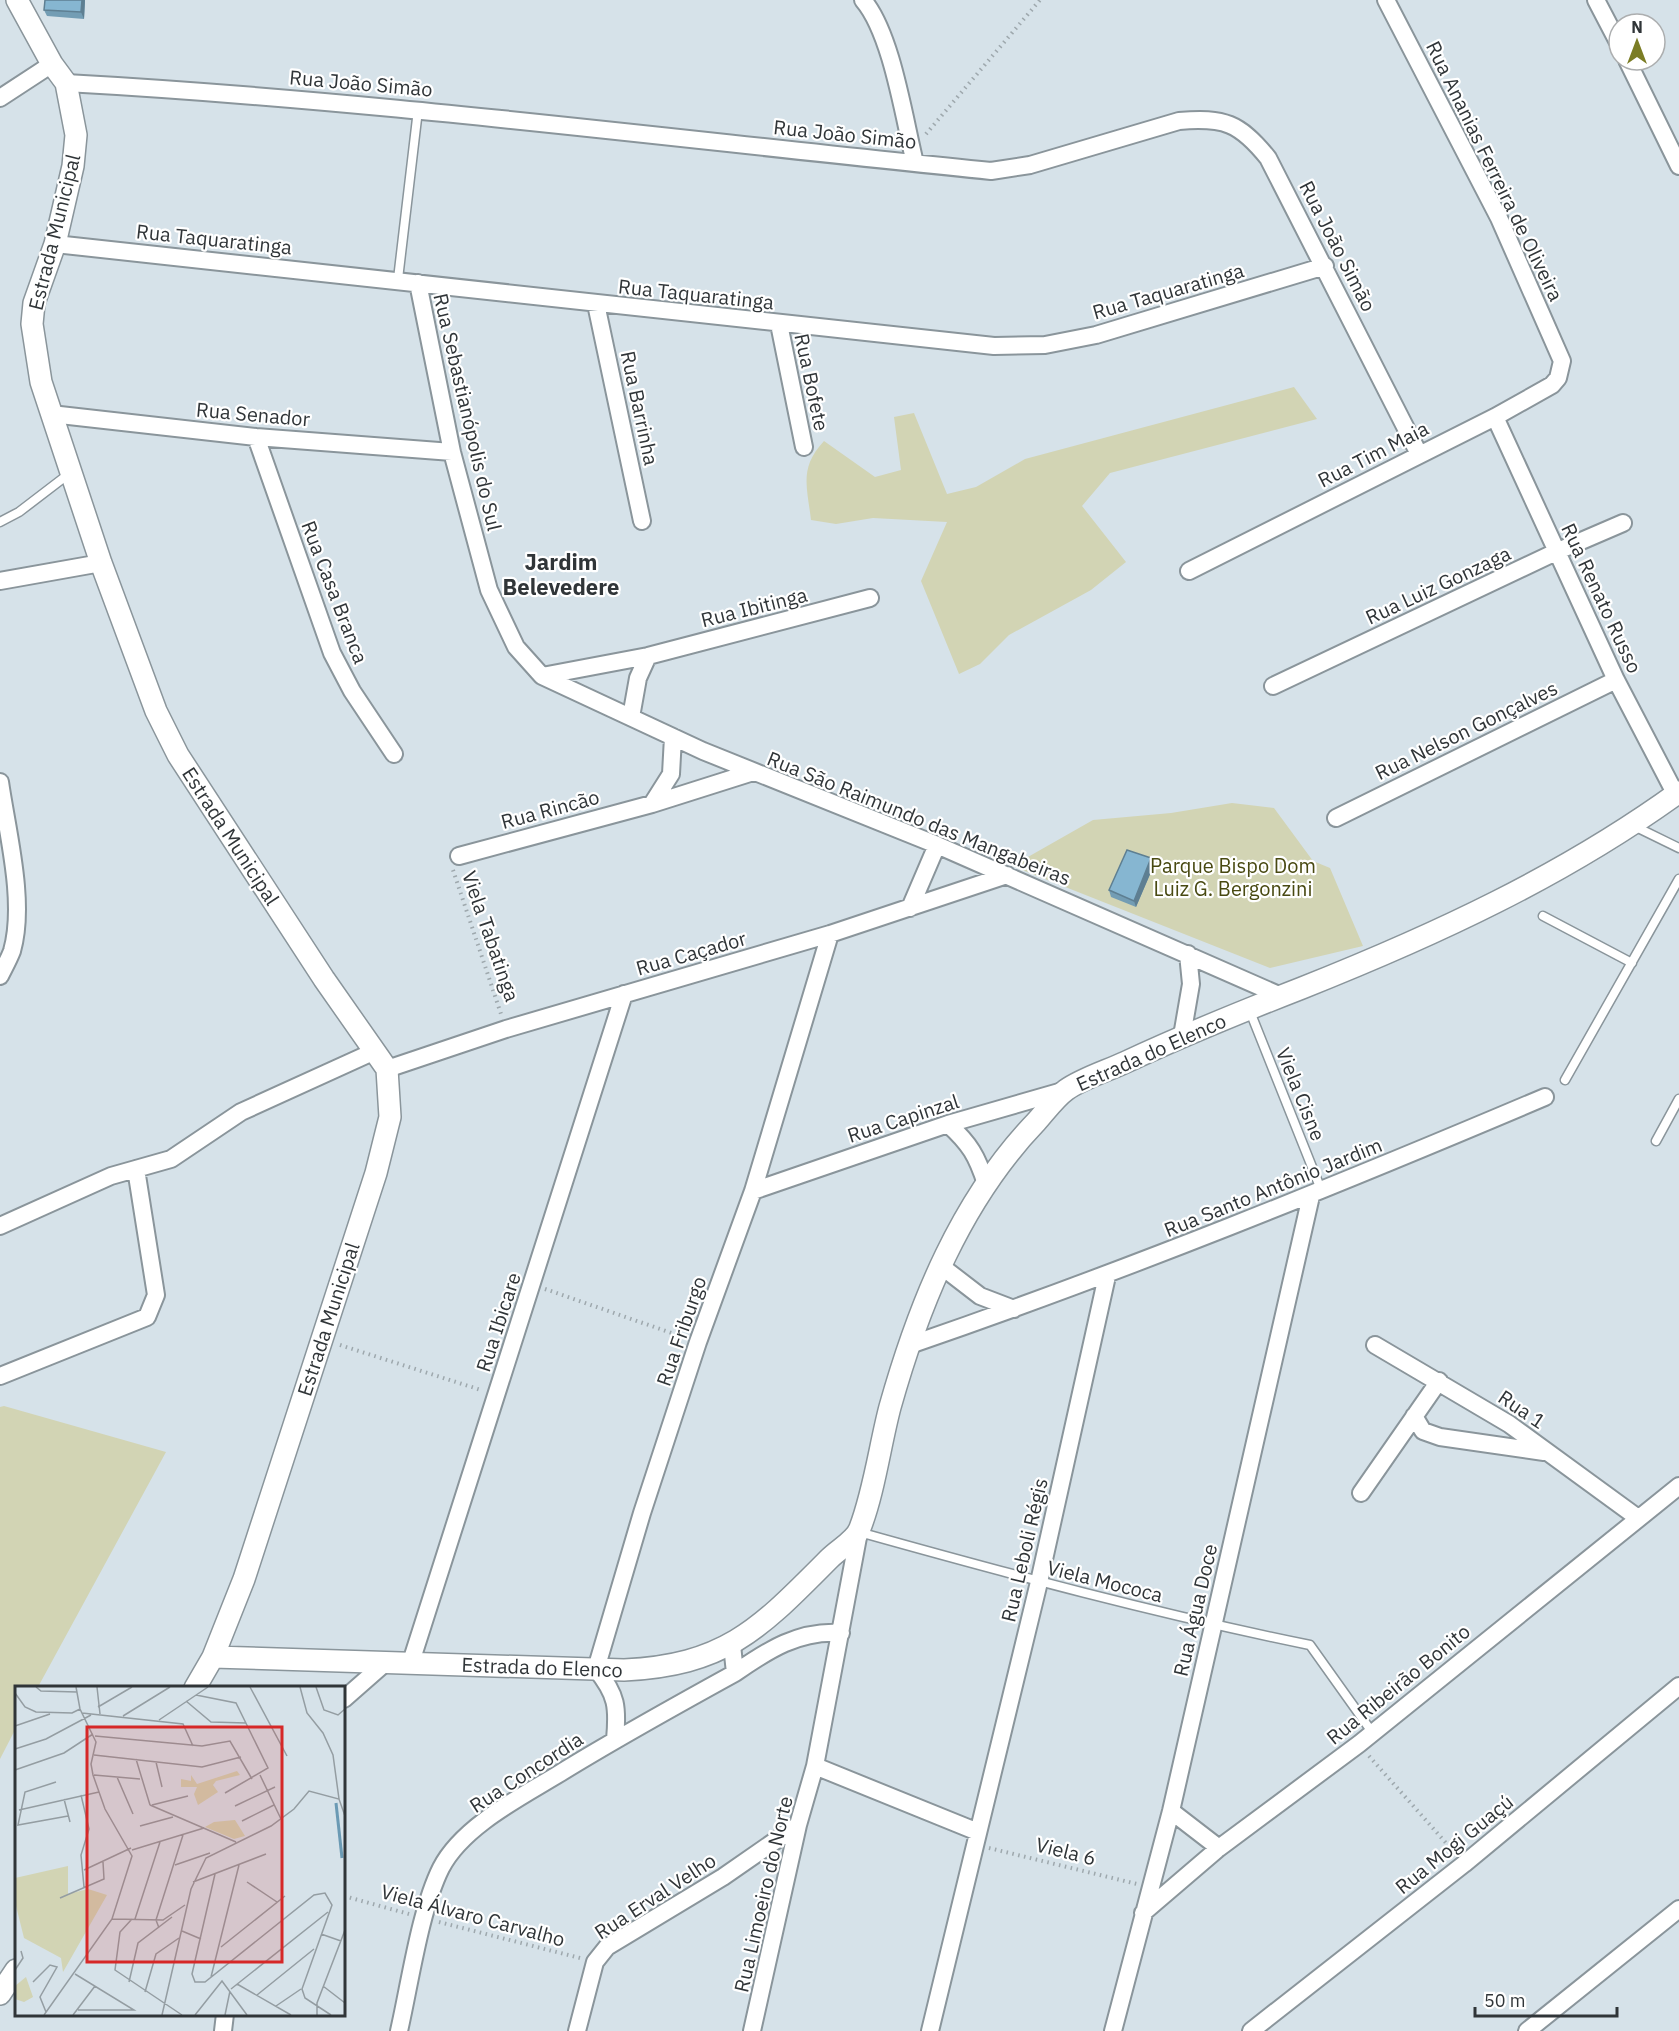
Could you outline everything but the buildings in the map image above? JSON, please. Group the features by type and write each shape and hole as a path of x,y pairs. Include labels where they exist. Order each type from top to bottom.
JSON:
{"street":[{"name":"Estrada Municipal","path":"17,0 52,64 66,83 76,135 73,166 55,244 34,303 32,324 41,382 70,472 156,711 178,755 324,979 381,1060 390,1117 386,1140 244,1579 213,1658"},
{"path":"863,0 880,33 891,67 913,157"},
{"name":"Rua Ananias Ferreira de Oliveira","path":"1386,0 1499,218 1562,361"},
{"path":"1596,0 1607,21"},
{"path":"0,98 52,64"},
{"path":"1633,72 1679,166"},
{"name":"Rua João Simão","path":"66,83 224,92 913,157 991,171 1030,165 1179,121 1204,119 1228,123 1249,135 1268,158 1419,454"},
{"name":"Rua Taquaratinga","path":"55,244 398,279 596,304 994,346 1045,345 1096,335 1325,266"},
{"name":"Rua Sebastianópolis do Sul","path":"418,283 452,452 489,590 516,647 542,676"},
{"name":"Rua Barrinha","path":"596,304 642,521"},
{"name":"Rua Bofete","path":"779,324 804,447"},
{"name":"Rua Tim Maia","path":"1189,571 1496,417 1552,385 1558,378 1562,361"},
{"name":"Rua Senador","path":"51,414 256,436 452,452"},
{"name":"Rua Renato Russo","path":"1496,417 1616,680 1677,793"},
{"name":"Rua Casa Branca","path":"256,436 332,653 352,691 394,754"},
{"name":"Rua Luiz Gonzaga","path":"1273,686 1558,551 1623,523"},
{"path":"0,581 101,563"},
{"name":"Rua Ibitinga","path":"542,676 648,656 870,598"},
{"path":"631,717 638,678 648,656"},
{"name":"Rua São Raimundo das Mangabeiras","path":"542,676 753,772 834,802 937,845 1281,996"},
{"name":"Rua Nelson Gonçalves","path":"1336,818 1616,680"},
{"path":"652,804 671,774 673,737"},
{"name":"Rua Rincão","path":"459,856 652,804 753,772"},
{"path":"0,782 15,886 16,915 12,951 0,976"},
{"name":"Estrada do Elenco","path":"815,1766 860,1532 891,1404 909,1345 956,1232 986,1184 1021,1137 1066,1089 1182,1036 1391,953 1474,915 1583,857 1677,793"},
{"path":"909,908 937,845"},
{"name":"Rua Caçador","path":"0,1226 111,1176 171,1159 242,1112 381,1060 506,1029 830,934 1006,875"},
{"name":"Rua Friburgo","path":"596,1669 642,1513 698,1342 753,1191 830,934"},
{"path":"1182,1036 1191,984 1188,954"},
{"name":"Rua Ibicare","path":"411,1662 624,994"},
{"name":"Rua Capinzal","path":"753,1191 948,1124 1066,1089"},
{"name":"Rua Santo Antônio Jardim","path":"909,1345 1107,1276 1317,1194 1545,1097"},
{"path":"948,1124 965,1139 977,1156 986,1184"},
{"path":"0,1376 147,1317 156,1295 136,1169"},
{"name":"Rua Água Doce","path":"1113,2031 1171,1810 1317,1194"},
{"path":"941,1266 980,1296 1014,1309"},
{"name":"Rua Leboli Régis","path":"976,1838 1039,1582 1107,1276"},
{"name":"Rua 1","path":"1376,1345 1509,1424 1638,1518"},
{"path":"1361,1493 1439,1381"},
{"path":"1414,1416 1423,1431 1440,1437 1548,1453"},
{"name":"Rua Ribeirão Bonito","path":"1143,1913 1219,1848 1359,1744 1679,1486"},
{"name":"Estrada do Elenco","path":"213,1658 596,1669 658,1668 689,1661 732,1645 778,1611 860,1532"},
{"path":"732,1645 735,1673 783,1642 824,1632 841,1634"},
{"path":"196,1686 213,1658"},
{"path":"345,1698 385,1662"},
{"path":"596,1669 615,1699 618,1712 615,1740"},
{"name":"Rua Concordia","path":"399,2031 425,1919 441,1867 454,1848 497,1811 615,1740 735,1673"},
{"name":"Rua Mogi Guaçú","path":"1251,2031 1464,1864 1679,1686"},
{"path":"815,1766 976,1838 930,2031"},
{"name":"Rua Limoeiro do Norte","path":"752,2031 798,1825 815,1766"},
{"path":"1171,1810 1219,1848"},
{"name":"Rua Erval Velho","path":"578,2031 595,1962 613,1942 723,1877 798,1825"},
{"path":"1527,2031 1679,1909"},
{"path":"0,1994 15,1972"},
{"path":"223,2031 225,2016"}],"lane":[{"path":"398,279 418,110"},
{"path":"0,522 19,512 70,472"},
{"path":"1631,825 1679,848"},
{"path":"1565,1080 1679,879"},
{"path":"1543,916 1632,963"},
{"name":"Viela Cisne","path":"1249,1009 1317,1194"},
{"path":"1656,1141 1679,1099"},
{"name":"Viela Mococa","path":"860,1532 1039,1582 1213,1625 1310,1645 1372,1732"}],"path":[{"path":"913,157 1040,0"},
{"name":"Viela Tabatinga","path":"459,856 451,865 506,1029"},
{"path":"532,1284 698,1342"},
{"path":"321,1339 496,1395"},
{"path":"1359,1744 1464,1864"},
{"name":"Viela 6","path":"976,1838 1150,1887"},
{"name":"Viela Álvaro Carvalho","path":"345,1896 595,1962"}],"green space":[{"path":"1294,387 1317,419 1110,473 1082,506 1126,562 1091,590 1009,635 980,664 959,674 921,581 947,522 873,518 836,524 811,520 807,487 808,469 816,451 824,441 875,477 901,470 894,417 914,413 947,494 976,487 1025,459"},
{"name":"Parque Bispo Dom Luiz G. Bergonzini","path":"1232,803 1274,808 1313,861 1330,868 1363,946 1270,968 1012,866 1093,820 1171,813"},
{"path":"4,1406 166,1452 39,1686 15,1686 15,1730 0,1759 0,1407"}],"district":[{"name":"Jardim Belevedere","path":"561,574"}]}
